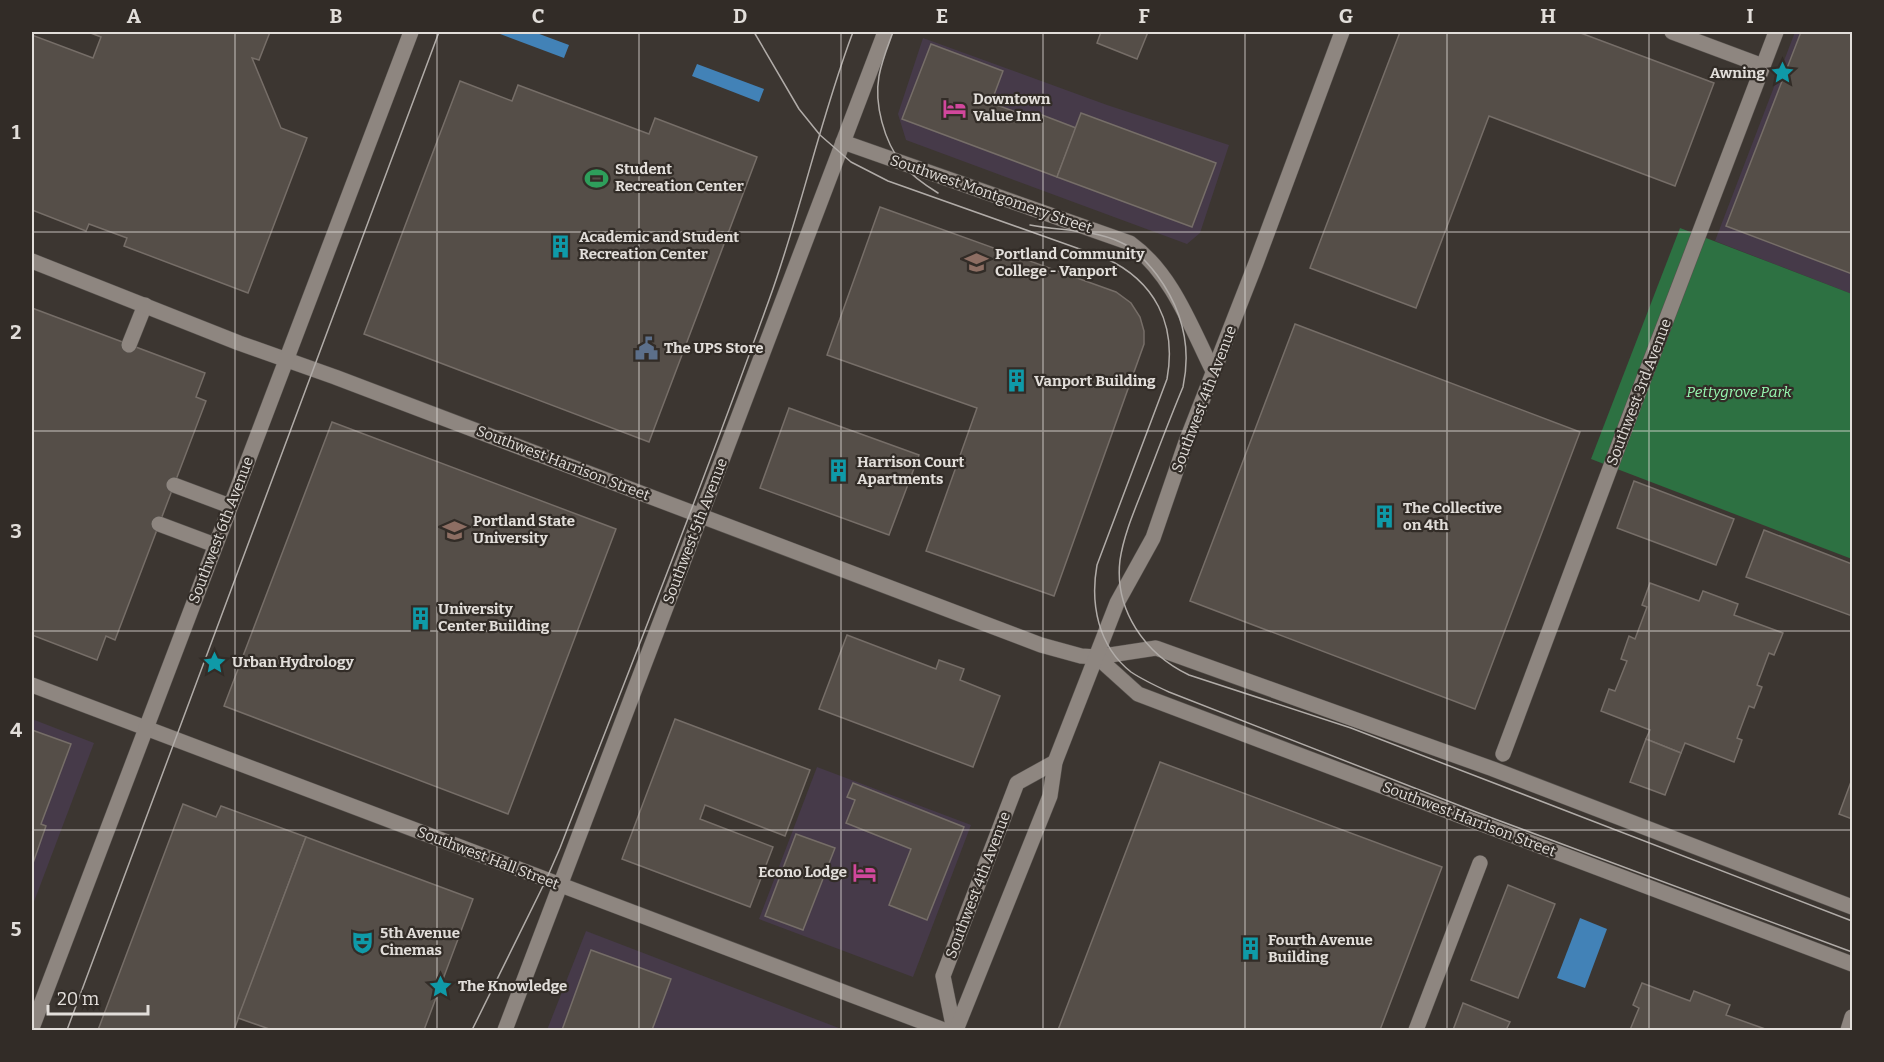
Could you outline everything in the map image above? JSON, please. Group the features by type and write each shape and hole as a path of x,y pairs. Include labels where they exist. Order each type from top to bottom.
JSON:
{"street":[{"name":"Southwest 6th Avenue","path":"32,1028 411,32"},
{"name":"Southwest 5th Avenue","path":"505,1030 885,32"},
{"name":"Southwest 4th Avenue","path":"955,1030 1050,796 1055,762 1121,593 1152,538 1341,32"},
{"path":"1672,32 1763,66"},
{"name":"Southwest 3rd Avenue","path":"1503,754 1632,407 1776,32"},
{"name":"Southwest Montgomery Street","path":"843,142 1130,243 1143,254 1174,294 1213,371"},
{"name":"Southwest Harrison Street","path":"32,261 239,343 701,515 1041,645 1071,654 1097,657 1156,648 1493,769 1852,907"},
{"path":"129,345 145,305"},
{"path":"174,485 230,507"},
{"path":"159,524 215,545"},
{"name":"Southwest Harrison Street","path":"1097,657 1138,694 1852,964"},
{"name":"Southwest Hall Street","path":"32,686 944,1030"},
{"name":"Southwest 4th Avenue","path":"955,1030 943,976 1017,783 1055,762"},
{"path":"1416,1030 1480,863"},
{"path":"1848,1030 1852,1017"}],"shaded area":[{"path":"1795,32 1852,32 1852,294 1715,241"},
{"path":"923,38 1107,105 1229,145 1200,233 1187,244 906,140 898,114"},
{"path":"32,719 94,743 32,907"},
{"name":"Econo Lodge","path":"817,767 971,825 913,977 759,919"},
{"path":"586,931 844,1030 547,1030"}],"green space":[{"name":"Pettygrove Park","path":"1680,228 1852,294 1852,559 1591,459"}],"water":[{"path":"495,32 534,32 569,45 564,58"},
{"path":"697,64 764,89 759,102 692,76"},
{"path":"1580,918 1607,929 1585,988 1557,978"}],"building":[{"path":"88,32 270,32 259,60 252,58 281,128 307,138 248,293 124,246 127,238 89,224 86,231 32,210 32,35 93,58 101,37"},
{"path":"1101,32 1148,32 1137,59 1097,43"},
{"path":"1400,32 1578,32 1714,83 1675,186 1489,116 1416,308 1310,268"},
{"path":"1801,32 1852,32 1852,274 1726,226"},
{"name":"Downtown Value Inn","path":"931,44 1003,71 991,103 1035,119 1037,113 1076,128 1057,177 902,119"},
{"name":"Academic and Student Recreation Center","path":"460,81 512,101 518,85 649,134 655,118 757,157 649,442 364,334"},
{"path":"1081,113 1216,163 1192,227 1057,177"},
{"name":"Vanport Building","path":"880,207 1116,292 1131,303 1140,317 1144,331 1144,344 1054,596 926,551 977,408 827,355"},
{"path":"32,308 205,373 196,397 206,401 115,640 106,636 97,660 32,635"},
{"name":"The Collective on 4th","path":"1295,324 1580,432 1475,709 1190,601"},
{"name":"Harrison Court Apartments","path":"789,408 919,455 889,535 760,488"},
{"name":"University Center Building","path":"332,422 616,529 508,814 224,706"},
{"path":"1634,481 1734,519 1716,565 1617,528"},
{"path":"1764,530 1852,564 1852,616 1746,577"},
{"path":"1650,583 1699,601 1703,591 1738,604 1734,615 1783,633 1774,655 1769,653 1757,685 1762,687 1754,708 1749,706 1737,738 1742,740 1734,762 1685,743 1681,753 1646,739 1650,730 1601,711 1609,689 1615,691 1627,661 1621,659 1629,636 1635,639 1647,607 1642,605"},
{"path":"847,635 936,669 939,660 964,669 960,680 1000,696 973,767 819,709"},
{"path":"675,719 810,770 785,836 705,805 700,819 773,847 750,907 622,859"},
{"path":"32,730 71,744 41,824 46,826 32,866"},
{"path":"1646,739 1681,753 1665,795 1630,782"},
{"name":"Fourth Avenue Building","path":"1160,762 1442,867 1380,1030 1058,1030"},
{"path":"1852,779 1852,819 1839,814"},
{"path":"853,783 964,827 927,920 889,905 911,849 846,823 855,800 847,797"},
{"path":"183,804 216,817 221,806 306,837 234,1030 98,1030"},
{"path":"796,834 835,848 803,930 765,916"},
{"name":"5th Avenue Cinemas","path":"306,837 473,899 424,1030 272,1030 238,1018"},
{"path":"1508,885 1555,904 1518,998 1471,980"},
{"path":"591,950 671,979 652,1030 562,1030"},
{"path":"1642,983 1690,1001 1694,991 1730,1005 1726,1015 1768,1030 1630,1030 1639,1008 1633,1005"},
{"path":"1463,1003 1510,1022 1506,1030 1453,1030"}],"tram line":[{"path":"67,1030 439,32"},
{"path":"754,32 799,109 820,135 851,162 888,181 1105,258 1137,279 1158,306 1169,340 1167,379 1097,565 1095,580 1096,609 1104,637 1120,662 1131,672 1169,692 1476,812 1852,952"},
{"path":"472,1030 560,848 693,506 780,267 830,98 853,32"},
{"path":"893,32 883,59 878,87 879,110 885,133 902,164 938,193"},
{"path":"1030,225 1087,232 1109,238 1131,248 1157,275 1179,314 1186,357 1183,387 1131,520 1120,560 1119,578 1128,613 1146,643 1159,655 1189,675 1351,728 1852,921"}],"place":[{"name":"Awning","path":"1783,73"},
{"name":"Downtown Value Inn","path":"955,108"},
{"name":"Student Recreation Center","path":"597,178"},
{"name":"Academic and Student Recreation Center","path":"561,246"},
{"name":"Portland Community College - Vanport","path":"977,263"},
{"name":"The UPS Store","path":"646,348"},
{"name":"Vanport Building","path":"1016,381"},
{"name":"Harrison Court Apartments","path":"839,471"},
{"name":"The Collective on 4th","path":"1385,517"},
{"name":"Portland State University","path":"455,530"},
{"name":"University Center Building","path":"420,618"},
{"name":"Urban Hydrology","path":"214,662"},
{"name":"Econo Lodge","path":"865,872"},
{"name":"5th Avenue Cinemas","path":"362,942"},
{"name":"Fourth Avenue Building","path":"1250,949"},
{"name":"The Knowledge","path":"440,986"}]}
